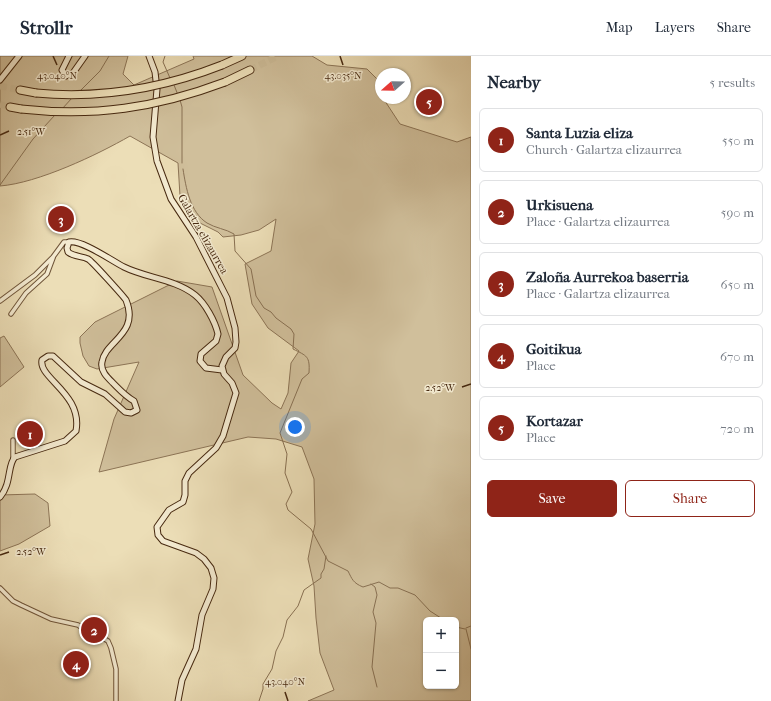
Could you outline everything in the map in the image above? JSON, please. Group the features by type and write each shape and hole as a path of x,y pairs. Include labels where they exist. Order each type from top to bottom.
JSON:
{"highway":[{"path":"20,90 36,93 80,95 129,91 168,84 222,65 242,56"},
{"path":"10,107 65,112 128,109 181,98 225,82 250,70"}],"street":[{"path":"0,80 19,56"},
{"path":"69,56 62,70 66,76 73,73 85,56"},
{"name":"Galartza elizaurrea","path":"149,56 155,72 157,89 153,137 157,161 171,199 196,237 224,291 234,324 236,346 226,357 222,370"},
{"path":"0,301 35,275 53,257 64,242 69,242 80,244 131,270 167,282 195,295 203,305 218,334 216,341 201,354 200,361 209,369 222,370 234,387 236,393 223,436 216,448 189,473 185,481 185,495 183,502 166,514 157,530 160,538 168,544 196,553 204,559 211,568 214,578 211,596 202,615 196,649 182,680 178,701"},
{"path":"13,459 65,441 76,431 76,421 72,404 65,392 43,371 42,363 45,357 53,356 81,382 105,394 125,412 133,413 137,408 134,401 121,392 106,376 102,365 104,357 120,337 127,325 128,315 125,298 92,261 68,252 67,248 69,242"},
{"path":"11,314 26,293 47,274 53,257"},
{"path":"0,497 8,486 13,459 13,440"},
{"path":"0,588 13,601 26,608 51,619 78,626 92,635 104,638 111,648 116,671 116,701"}],"shaded area":[{"path":"0,56 128,56 123,74 134,85 194,59 193,56 312,56 327,65 367,69 375,77 375,104 387,104 400,124 457,142 471,137 471,701 308,701 334,690 320,653 314,586 308,559 315,524 314,479 302,447 276,439 248,437 99,472 114,419 139,362 97,369 89,366 83,356 80,337 95,322 177,281 212,287 243,375 272,403 281,409 288,393 291,363 299,351 268,328 252,304 245,264 271,251 276,219 259,230 241,235 223,237 218,232 192,219 180,196 178,163 130,136 67,167 32,180 0,186"},
{"path":"4,336 24,367 0,387 0,338"},
{"path":"35,494 48,503 50,526 19,544 0,551 0,495"}],"waterway":[{"path":"79,92 100,71 109,56"},
{"path":"165,56 163,62 170,78"},
{"path":"174,85 178,95"},
{"path":"62,109 72,98"},
{"path":"180,100 182,107 182,163"},
{"path":"0,185 33,139 55,115"},
{"path":"183,169 187,192 196,213 207,223 234,234 235,251 251,269 256,296 264,308 291,329 294,334 293,349 307,357 309,363 309,373 302,379 280,433 287,454 285,473 292,492 286,504 288,510 311,529 328,561 348,571 352,579 357,584 363,587 379,582 390,588 398,588 415,595 430,611 439,617"},
{"path":"259,701 263,684 272,669 276,651 283,637 287,620 298,606 304,590 321,578 326,556"},
{"path":"371,584 375,587 377,595 373,612 376,623 372,667 377,687"},
{"path":"466,628 471,626"},
{"path":"459,628 465,629"},
{"path":"466,629 471,649"}],"tunnel":[{"path":"250,70 278,56"},
{"path":"0,86 20,90"},
{"path":"0,104 10,107"}],"place":[{"name":"Kortazar","path":"429,102"},
{"name":"Zaloña Aurrekoa baserria","path":"61,219"},
{"name":"Santa Luzia eliza","path":"30,434"},
{"name":"Urkisuena","path":"94,630"},
{"name":"Goitikua","path":"76,664"}]}
